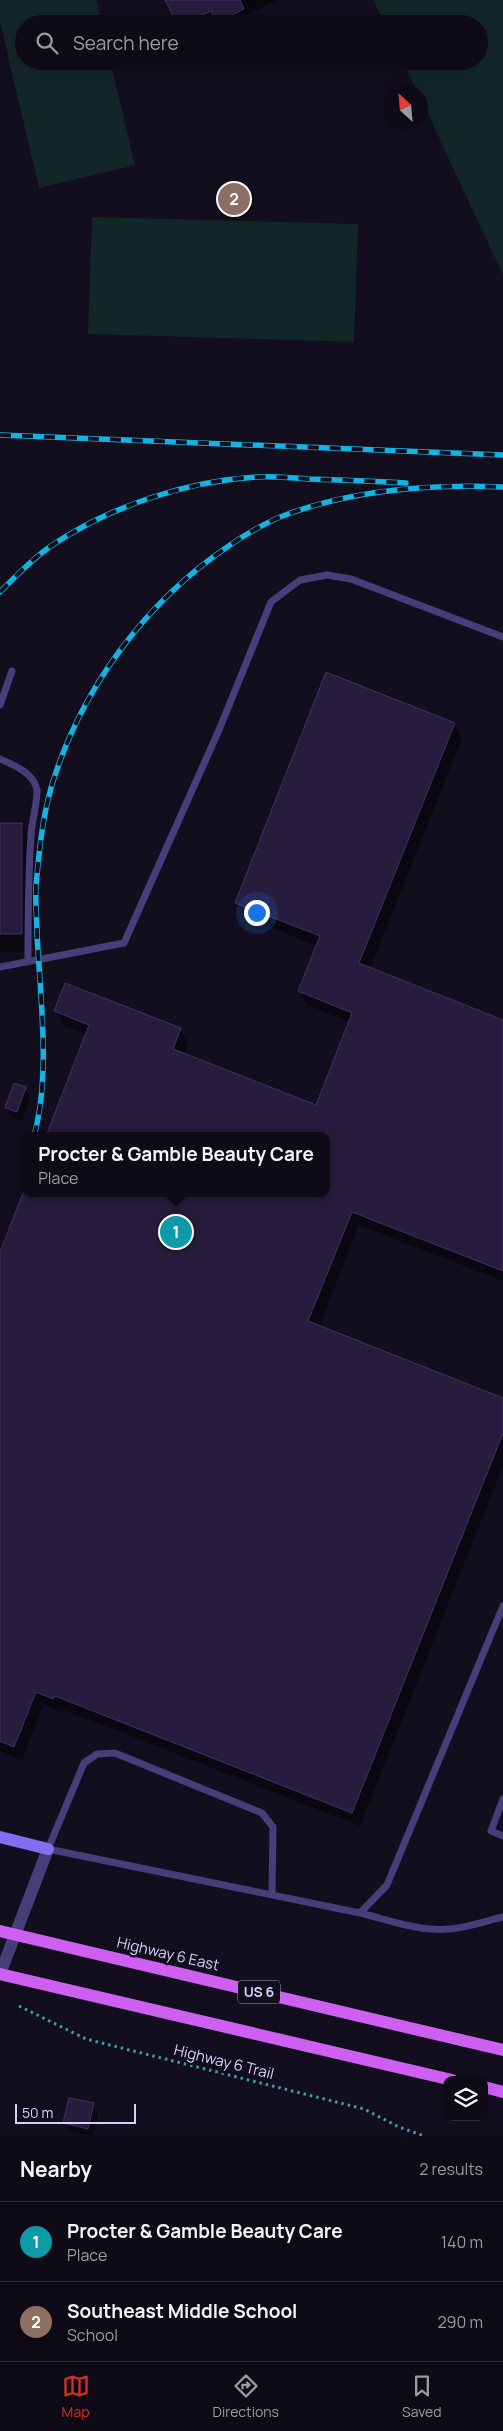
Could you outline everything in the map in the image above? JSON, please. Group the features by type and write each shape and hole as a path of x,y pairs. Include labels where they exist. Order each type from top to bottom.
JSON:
{"main road":[{"name":"Highway 6 East","path":"0,1931 503,2050"},
{"path":"0,1974 443,2078"},
{"path":"488,2088 503,2092"}],"street":[{"path":"0,1837 48,1849 0,1974"}],"lane":[{"path":"0,967 28,960 124,943 219,730 271,602 300,580 327,575 351,579 503,637"},
{"path":"0,705 12,672"},
{"path":"0,759 20,768 31,778 37,790 32,822 27,888 28,960"},
{"path":"360,1912 387,1886 503,1606"},
{"path":"272,1894 273,1827 262,1813 115,1753 96,1754 84,1763 48,1849 360,1912 400,1924 450,1929 503,1917"},
{"path":"503,1798 491,1831 503,1836"}],"path":[{"name":"Highway 6 Trail","path":"19,2006 86,2039 364,2108 399,2127 424,2136"}],"green space":[{"path":"0,0 96,0 100,15 15,15 15,70 112,70 135,165 39,188 0,22"},
{"path":"373,0 503,0 503,275 428,114 428,85 414,85 407,70 488,70 488,15 380,15"},
{"path":"92,217 358,224 354,342 88,334"}],"building":[{"path":"165,0 240,0 244,9 232,15 213,15 211,11 203,15 172,15"},
{"path":"326,672 455,723 359,963 503,1020 503,1271 352,1212 308,1321 503,1398 503,1433 352,1813 55,1696 53,1699 36,1692 14,1747 0,1741 0,1252 22,1196 330,1197 330,1132 48,1132 89,1025 54,1011 65,983 181,1028 173,1049 316,1105 352,1013 298,991 320,936 235,903"},
{"path":"0,823 22,823 22,934 0,934"},
{"path":"14,1083 26,1087 17,1112 5,1108"},
{"path":"69,2098 94,2103 88,2129 63,2123"}],"railway":[{"path":"0,435 503,455"},
{"path":"0,592 37,556 74,532 124,508 177,490 231,479 264,477 406,483"},
{"path":"35,1132 42,1087 43,1062 36,898 43,824 51,788 79,717 98,683 120,651 170,593 199,568 244,536 281,517 341,499 394,490 449,486 503,487"}],"place":[{"name":"Southeast Middle School","path":"234,199"},
{"name":"Procter & Gamble Beauty Care","path":"176,1232"}]}
